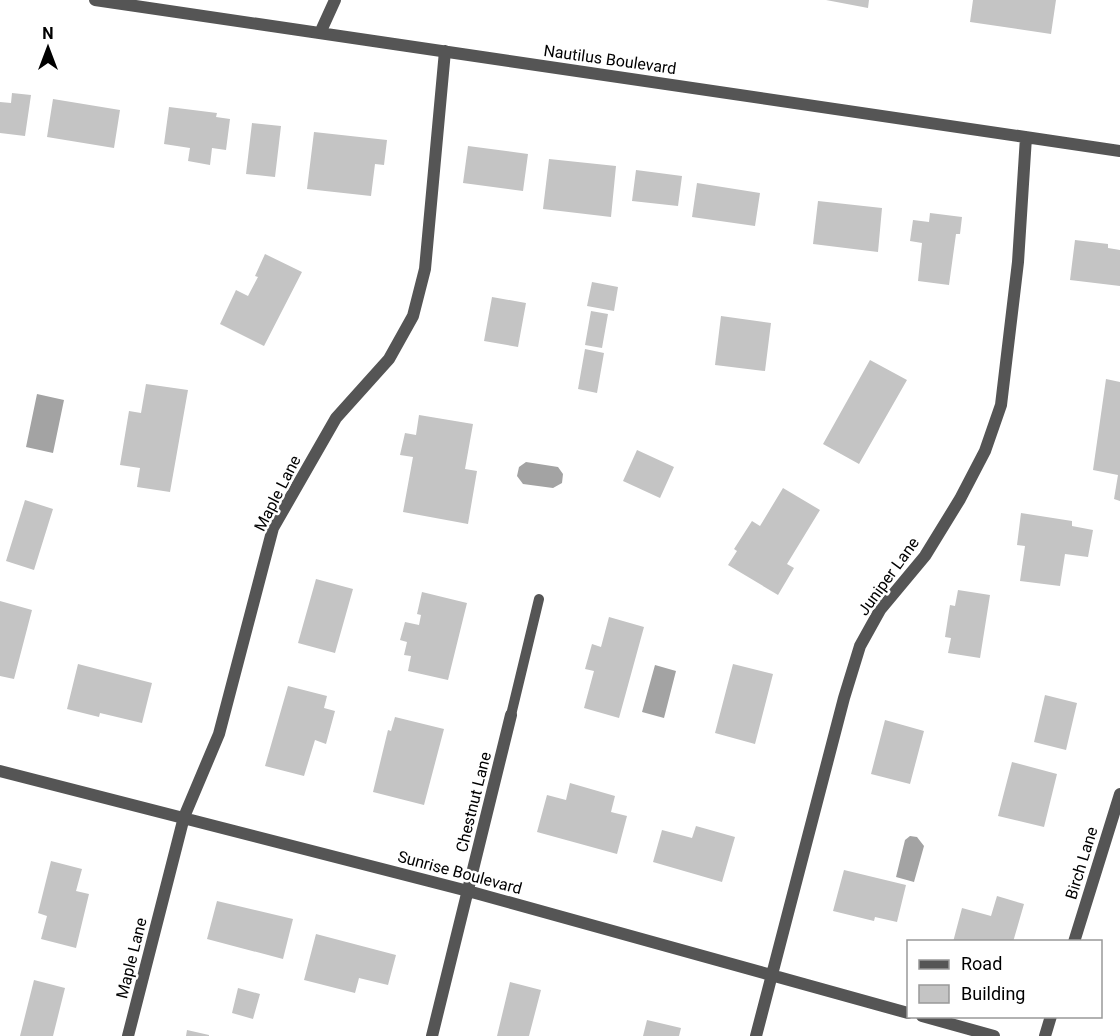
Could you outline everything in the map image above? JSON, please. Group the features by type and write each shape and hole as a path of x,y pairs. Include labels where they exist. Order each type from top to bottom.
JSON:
{"street":[{"name":"Nautilus Boulevard","path":"95,0 1120,151"},
{"path":"320,33 335,0"},
{"name":"Maple Lane","path":"128,1036 184,817 219,734 273,528 336,418 389,360 413,316 425,269 445,51"},
{"name":"Juniper Lane","path":"756,1036 844,698 860,646 880,610 925,556 960,499 985,451 1001,405 1018,262 1026,137"},
{"name":"Chestnut Lane","path":"432,1036 511,715"},
{"name":"Sunrise Boulevard","path":"0,771 468,891 907,1012"},
{"name":"Birch Lane","path":"1075,940 1120,794"},
{"path":"926,1018 994,1036"},
{"path":"1046,1036 1051,1018"}],"lane":[{"path":"511,715 539,598"}],"shaded area":[{"path":"37,394 64,400 53,453 26,447"},
{"path":"526,462 558,467 563,474 562,483 553,488 523,484 517,476 519,467"},
{"path":"655,665 676,671 664,718 642,712"},
{"path":"910,836 917,837 924,846 914,882 896,877 905,840"}],"building":[{"path":"826,0 869,0 868,8"},
{"path":"973,0 1056,0 1051,34 970,22"},
{"path":"12,93 31,95 25,136 0,133 0,102 11,103"},
{"path":"53,99 120,110 114,148 47,137"},
{"path":"169,107 217,113 216,117 230,119 226,150 212,148 210,165 188,161 190,148 164,144"},
{"path":"252,123 281,126 275,177 246,174"},
{"path":"314,132 387,140 384,165 375,164 371,196 307,189"},
{"path":"468,146 528,154 523,191 463,183"},
{"path":"549,159 616,166 611,217 543,209"},
{"path":"636,170 682,176 678,206 632,201"},
{"path":"697,183 760,193 755,226 692,217"},
{"path":"818,201 882,208 878,252 813,244"},
{"path":"930,213 962,217 960,234 956,234 949,285 918,281 922,243 910,241 913,220 929,222"},
{"path":"1075,240 1108,244 1108,248 1120,250 1120,286 1070,280"},
{"path":"265,254 302,272 264,346 220,324 236,290 248,296 258,277 255,276"},
{"path":"592,282 618,287 614,311 587,306"},
{"path":"492,297 526,303 518,347 484,341"},
{"path":"591,311 608,314 602,348 585,345"},
{"path":"721,316 771,323 765,371 715,365"},
{"path":"585,349 604,353 597,393 578,389"},
{"path":"870,360 907,380 859,464 823,444"},
{"path":"1106,379 1120,382 1120,501 1114,499 1118,475 1093,470"},
{"path":"146,384 188,390 170,492 137,487 140,468 120,465 129,411 141,413"},
{"path":"419,415 473,424 465,469 477,471 468,524 403,512 413,457 400,455 405,433 416,435"},
{"path":"637,450 674,467 660,498 623,481"},
{"path":"783,488 820,510 787,564 794,568 778,595 728,565 737,551 734,549 752,521 760,526"},
{"path":"25,500 53,509 34,570 6,561"},
{"path":"1021,513 1072,521 1072,526 1093,530 1088,557 1065,554 1060,586 1020,581 1025,546 1017,545"},
{"path":"316,579 353,589 335,653 298,643"},
{"path":"958,590 990,595 980,658 948,653 951,638 945,637 950,605 955,606"},
{"path":"422,592 467,603 448,680 408,671 411,656 404,655 407,642 400,640 405,622 419,625 421,615 417,614"},
{"path":"0,601 32,610 14,679 0,676"},
{"path":"609,617 644,627 619,718 584,708 594,671 585,669 592,644 601,647"},
{"path":"78,664 152,683 142,723 100,713 99,717 67,709"},
{"path":"733,664 773,674 755,744 715,733"},
{"path":"288,686 327,696 324,708 335,711 326,744 315,740 304,776 265,766"},
{"path":"1045,695 1077,703 1066,750 1034,742"},
{"path":"395,717 444,729 424,805 373,792 388,730 391,731"},
{"path":"885,720 924,731 910,784 871,774"},
{"path":"1012,762 1057,774 1044,827 998,816"},
{"path":"570,783 615,796 611,812 627,816 617,854 537,832 547,795 566,800"},
{"path":"696,826 735,837 722,882 653,862 662,830 692,838"},
{"path":"51,861 82,869 76,891 89,894 76,948 41,939 47,916 38,913"},
{"path":"844,870 906,885 897,922 875,917 874,921 833,911"},
{"path":"997,896 1024,904 1014,940 954,940 962,908 991,916"},
{"path":"217,901 293,919 283,959 207,939"},
{"path":"316,934 396,955 388,985 359,978 355,993 304,980"},
{"path":"34,980 65,988 53,1036 20,1036"},
{"path":"510,982 541,990 529,1036 497,1036"},
{"path":"238,988 260,994 253,1019 232,1013"},
{"path":"647,1020 681,1028 679,1036 643,1036"},
{"path":"187,1030 209,1035 209,1036 186,1036"}]}
